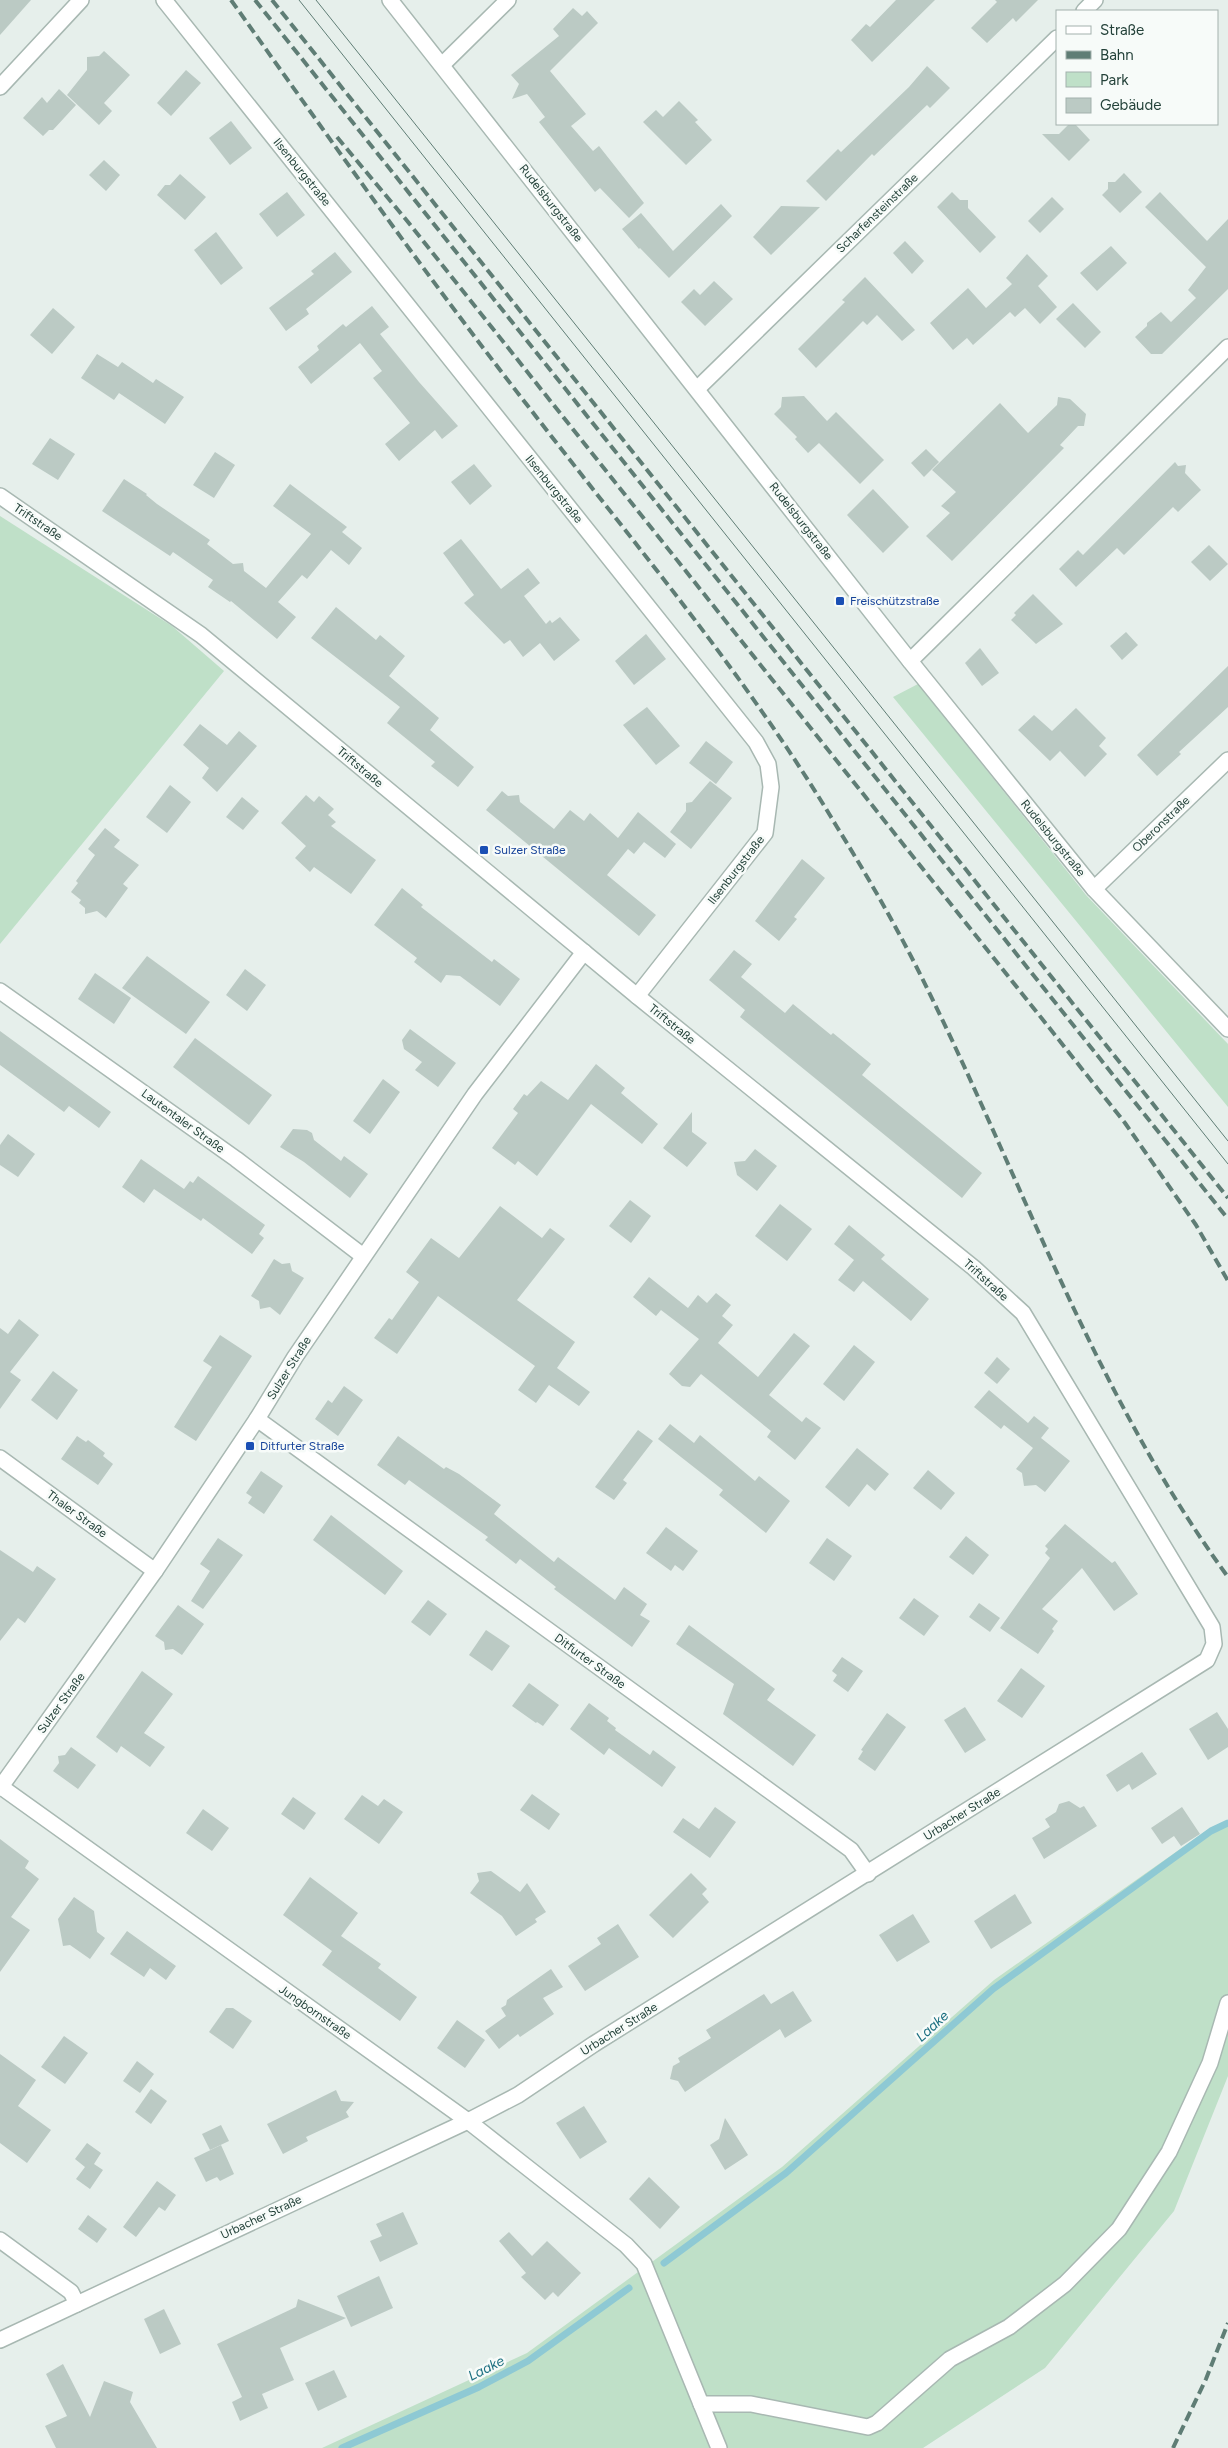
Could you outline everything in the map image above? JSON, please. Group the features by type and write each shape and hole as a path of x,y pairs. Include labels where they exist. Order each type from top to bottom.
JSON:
{"street":[{"path":"0,87 81,0"},
{"name":"Ilsenburgstraße","path":"164,0 756,742 768,764 771,787 765,833 637,996"},
{"name":"Rudelsburgstraße","path":"390,0 698,389 910,661 1094,889 1228,1029"},
{"path":"442,65 508,0"},
{"path":"1085,10 1095,0"},
{"name":"Scharfensteinstraße","path":"698,389 1056,39"},
{"path":"910,661 1228,347"},
{"name":"Triftstraße","path":"0,496 201,635 637,996 974,1268 1022,1313 1212,1627 1214,1644 1207,1660"},
{"name":"Oberonstraße","path":"1094,889 1228,760"},
{"name":"Sulzer Straße","path":"0,1787 155,1571 257,1419 295,1356 475,1094 584,952"},
{"name":"Lautentaler Straße","path":"0,991 236,1159 363,1256"},
{"name":"Ditfurter Straße","path":"257,1419 851,1850 868,1874"},
{"name":"Thaler Straße","path":"0,1458 155,1571"},
{"name":"Urbacher Straße","path":"0,2340 468,2121 518,2094 594,2044 1207,1660"},
{"name":"Jungbornstraße","path":"0,1787 468,2121 626,2246 644,2264 719,2448"},
{"path":"701,2404 751,2404 868,2427 877,2423 950,2359 1009,2327 1065,2284 1119,2229 1168,2152 1210,2063 1228,2003"},
{"path":"0,2240 71,2292 77,2304"}],"green space":[{"path":"0,516 172,626 224,671 0,944"},
{"path":"918,684 1086,895 1228,1044 1228,1107 893,697"},
{"path":"1228,1820 1228,2076 1174,2211 1045,2368 923,2448 322,2448 527,2353 782,2167 994,1980 1210,1828"}],"building":[{"path":"0,0 31,0 0,35"},
{"path":"896,0 935,0 872,62 851,40 866,24 870,27"},
{"path":"995,0 1038,0 1016,22 1013,18 987,43 971,28 997,2"},
{"path":"573,8 582,16 587,11 598,23 550,71 586,114 571,126 593,151 599,146 644,203 629,218 600,188 595,192 539,122 545,117 527,94 512,99 519,84 511,75 559,36 553,29"},
{"path":"104,51 130,75 104,103 112,111 99,125 67,95 87,70 87,57 99,56"},
{"path":"927,66 950,88 930,108 927,105 874,156 872,154 826,201 806,181 838,149 841,152 909,87"},
{"path":"186,70 201,83 171,116 157,103"},
{"path":"59,89 76,105 53,130 49,130 43,136 23,118 42,97 47,103"},
{"path":"679,101 698,120 695,122 712,140 686,165 643,122 656,110 663,117"},
{"path":"231,121 252,148 230,165 209,138"},
{"path":"1068,125 1076,125 1090,140 1069,161 1042,134 1059,134"},
{"path":"104,160 120,175 106,191 89,175"},
{"path":"1124,173 1142,192 1120,213 1102,195 1108,189 1108,182 1115,182"},
{"path":"180,174 206,197 185,220 157,195 165,185 170,185"},
{"path":"287,192 305,215 277,237 259,214"},
{"path":"952,192 960,200 968,200 968,208 996,237 980,253 937,207"},
{"path":"1160,192 1207,241 1228,219 1228,289 1162,354 1151,354 1135,337 1147,326 1147,323 1161,312 1171,322 1196,298 1188,290 1206,267 1145,207"},
{"path":"1052,197 1064,209 1040,233 1028,221"},
{"path":"721,204 732,216 669,278 639,249 622,229 641,213 673,251"},
{"path":"781,206 820,207 771,255 753,237"},
{"path":"216,232 243,268 221,285 194,250"},
{"path":"905,241 924,261 912,274 893,253"},
{"path":"1111,246 1127,263 1097,291 1080,273"},
{"path":"335,252 352,272 306,309 309,314 286,331 269,308 314,274 311,271"},
{"path":"1027,254 1048,276 1038,286 1057,307 1040,324 1025,308 1015,317 1010,312 973,345 967,338 953,350 930,323 968,288 986,308 1012,284 1006,278"},
{"path":"865,277 915,330 902,341 877,315 867,325 863,321 816,368 798,349 845,302 842,300"},
{"path":"714,281 733,299 705,326 681,302 694,289 700,295"},
{"path":"1073,303 1101,332 1085,348 1056,319"},
{"path":"372,306 389,327 380,334 458,426 442,439 435,430 399,461 385,444 410,423 373,378 382,371 360,343 311,384 298,367 319,350 317,346 343,324 346,327"},
{"path":"53,308 75,327 52,354 30,335"},
{"path":"97,354 118,367 122,362 153,383 156,379 184,397 165,424 119,393 114,400 81,378"},
{"path":"804,396 827,421 836,412 884,460 860,484 819,443 808,453 795,439 797,437 774,414 781,407 782,397"},
{"path":"1058,397 1070,399 1086,414 1084,426 1078,426 1060,445 1064,448 952,561 926,536 950,513 941,506 956,492 932,470 1000,403 1028,433 1057,405"},
{"path":"50,438 75,454 58,480 32,464"},
{"path":"926,449 939,462 924,477 911,463"},
{"path":"215,452 235,465 214,498 193,485"},
{"path":"1175,462 1178,466 1186,465 1185,473 1201,490 1178,512 1173,507 1124,555 1117,548 1076,587 1059,569 1078,550 1083,555"},
{"path":"474,464 492,486 470,505 451,482"},
{"path":"124,479 210,540 207,544 233,564 243,563 244,571 266,588 311,534 273,506 290,484 347,527 342,532 362,548 349,565 331,550 307,579 302,575 278,602 296,617 277,639 231,601 208,587 213,580 173,552 170,556 102,511"},
{"path":"873,489 909,527 883,553 847,515"},
{"path":"461,539 501,589 528,568 540,583 524,596 546,624 550,620 552,623 560,617 580,640 554,661 540,643 523,657 510,640 504,644 464,603 474,595 443,553"},
{"path":"1209,545 1228,564 1210,581 1191,562"},
{"path":"1033,594 1063,624 1036,644 1011,620 1016,615 1014,613"},
{"path":"336,607 376,640 380,635 405,656 389,676 439,718 430,730 474,767 458,787 431,766 435,762 387,723 400,707 311,638"},
{"path":"1126,632 1138,645 1122,660 1110,646"},
{"path":"646,634 666,659 634,685 615,661"},
{"path":"980,648 999,673 982,686 965,663"},
{"path":"1228,666 1228,707 1179,752 1181,754 1157,776 1137,755"},
{"path":"647,707 680,746 656,765 623,725"},
{"path":"1076,708 1106,738 1099,746 1107,754 1085,777 1060,751 1050,761 1018,730 1034,715 1052,731"},
{"path":"200,724 227,745 239,731 257,746 217,792 202,778 209,768 183,745"},
{"path":"706,741 733,762 716,784 689,763"},
{"path":"710,781 732,798 691,849 670,832 686,811 686,803 692,802"},
{"path":"170,785 191,802 167,833 146,817"},
{"path":"502,791 508,796 519,795 520,802 554,829 570,810 584,821 590,813 618,838 638,812 676,844 665,858 644,842 634,854 628,849 607,875 656,915 639,936 486,810"},
{"path":"306,795 314,802 319,796 334,809 328,815 336,822 331,826 376,860 351,894 314,867 310,872 295,858 306,846 281,823"},
{"path":"242,797 259,811 243,830 226,817"},
{"path":"105,828 120,840 114,847 139,865 123,884 128,888 106,918 97,911 85,914 85,908 79,903 81,900 71,892 78,883 76,881 95,855 88,849"},
{"path":"802,859 825,878 794,917 797,919 779,941 755,921"},
{"path":"402,888 423,905 421,907 492,962 494,959 520,979 500,1006 460,976 446,975 441,983 414,962 417,958 374,925"},
{"path":"734,950 752,964 741,977 785,1013 793,1004 831,1035 833,1033 871,1064 862,1075 982,1173 962,1198 740,1017 745,1010 709,980"},
{"path":"147,956 210,1002 186,1034 122,988"},
{"path":"245,969 266,985 247,1011 226,995"},
{"path":"95,973 131,998 114,1024 78,999"},
{"path":"410,1029 456,1063 438,1087 415,1070 422,1062 404,1049 402,1040"},
{"path":"0,1031 111,1112 99,1128 69,1106 64,1112 0,1065"},
{"path":"195,1038 272,1095 249,1125 173,1067"},
{"path":"596,1064 625,1088 621,1093 658,1124 642,1144 591,1104 537,1176 518,1161 515,1165 492,1148 518,1113 513,1109 524,1094 527,1096 541,1081 568,1100"},
{"path":"383,1079 400,1092 370,1134 353,1121"},
{"path":"692,1112 692,1132 707,1143 687,1167 663,1148"},
{"path":"293,1129 307,1130 312,1133 314,1140 341,1161 344,1156 368,1174 350,1198 304,1162 280,1147"},
{"path":"8,1134 35,1154 18,1177 0,1165 0,1145"},
{"path":"755,1149 777,1166 757,1191 737,1175 734,1162 745,1161"},
{"path":"141,1159 184,1189 190,1181 193,1183 198,1176 265,1225 259,1234 264,1238 252,1254 203,1218 201,1221 154,1189 144,1203 122,1187"},
{"path":"630,1200 651,1216 631,1243 609,1226"},
{"path":"780,1204 812,1229 787,1261 755,1236"},
{"path":"500,1206 542,1238 550,1228 565,1239 517,1300 575,1342 557,1368 590,1392 579,1406 549,1385 536,1403 518,1390 535,1366 438,1296 397,1354 374,1338 389,1318 392,1320 419,1282 406,1272 431,1238 459,1258"},
{"path":"849,1225 885,1255 881,1259 929,1299 911,1321 863,1281 854,1292 838,1280 854,1260 834,1244"},
{"path":"274,1259 282,1264 290,1263 292,1271 304,1278 280,1315 270,1307 260,1309 259,1301 251,1296"},
{"path":"649,1277 688,1308 698,1295 707,1303 716,1293 731,1305 722,1316 733,1325 718,1343 758,1377 794,1333 810,1346 769,1395 802,1422 806,1417 821,1428 795,1460 767,1437 771,1431 701,1374 690,1387 682,1386 669,1374 699,1339 661,1310 656,1316 633,1297"},
{"path":"19,1319 39,1335 10,1372 21,1380 0,1409 0,1328 8,1334"},
{"path":"220,1335 252,1356 196,1441 174,1427 212,1367 203,1361"},
{"path":"854,1345 875,1362 844,1401 823,1384"},
{"path":"997,1357 1010,1369 997,1384 984,1373"},
{"path":"53,1371 78,1390 57,1420 31,1400"},
{"path":"344,1386 363,1400 338,1436 315,1419 328,1400 332,1403"},
{"path":"989,1390 1028,1423 1034,1416 1049,1428 1041,1438 1070,1461 1045,1492 1036,1485 1024,1486 1022,1473 1016,1469 1033,1448 1004,1425 1001,1429 974,1407"},
{"path":"670,1424 694,1443 700,1435 755,1481 759,1476 790,1501 766,1533 719,1495 723,1490 658,1439"},
{"path":"638,1430 653,1441 623,1480 627,1483 614,1500 595,1487"},
{"path":"77,1436 86,1442 88,1440 105,1453 103,1456 113,1464 98,1485 61,1459"},
{"path":"398,1436 444,1469 446,1467 459,1474 501,1505 494,1514 554,1562 558,1557 615,1600 624,1587 647,1604 640,1615 650,1621 632,1647 554,1589 556,1587 520,1559 516,1564 485,1540 488,1537 409,1480 405,1485 377,1465"},
{"path":"857,1448 889,1474 875,1491 867,1484 849,1507 825,1487"},
{"path":"928,1470 955,1493 941,1510 913,1488"},
{"path":"261,1471 283,1486 264,1514 248,1503 252,1497 246,1493"},
{"path":"331,1515 403,1571 385,1595 313,1540"},
{"path":"1065,1524 1112,1563 1115,1561 1138,1594 1114,1611 1082,1568 1042,1609 1058,1621 1052,1629 1054,1631 1038,1654 1000,1628 1050,1558 1045,1553 1048,1549 1045,1546"},
{"path":"666,1527 698,1551 683,1571 675,1565 671,1571 646,1553"},
{"path":"966,1536 989,1555 973,1575 949,1557"},
{"path":"218,1538 243,1555 203,1609 191,1601 210,1571 200,1564"},
{"path":"827,1538 852,1556 834,1581 809,1563"},
{"path":"0,1550 33,1572 37,1566 56,1579 25,1623 18,1618 0,1641"},
{"path":"914,1598 939,1616 924,1636 899,1618"},
{"path":"428,1600 447,1614 430,1636 411,1622"},
{"path":"979,1603 1000,1618 990,1632 969,1617"},
{"path":"178,1605 204,1624 182,1655 173,1649 165,1650 164,1642 155,1636"},
{"path":"689,1625 775,1689 767,1700 816,1735 793,1766 723,1714 734,1684 676,1644"},
{"path":"486,1630 510,1646 492,1671 469,1655"},
{"path":"842,1657 863,1671 848,1692 833,1681 837,1675 832,1671"},
{"path":"1021,1668 1045,1686 1022,1718 997,1701"},
{"path":"142,1671 173,1694 144,1733 165,1747 150,1767 121,1746 117,1753 96,1737"},
{"path":"529,1683 559,1705 543,1726 512,1706"},
{"path":"589,1703 609,1718 607,1721 616,1728 615,1730 650,1755 653,1750 676,1767 662,1787 609,1748 604,1755 570,1729"},
{"path":"965,1707 986,1740 965,1753 944,1720"},
{"path":"1217,1712 1228,1729 1228,1747 1208,1760 1189,1729"},
{"path":"887,1713 906,1727 875,1771 858,1759 863,1751 861,1750"},
{"path":"71,1747 96,1765 78,1789 53,1771 59,1763 58,1756 65,1755"},
{"path":"1142,1752 1157,1774 1132,1790 1129,1784 1117,1792 1106,1775"},
{"path":"532,1794 560,1814 549,1830 520,1810"},
{"path":"362,1795 378,1806 384,1799 403,1812 379,1844 344,1819"},
{"path":"293,1797 316,1813 304,1830 281,1814"},
{"path":"1069,1801 1080,1808 1084,1806 1097,1826 1044,1859 1032,1838 1050,1827 1045,1819 1056,1812 1059,1804"},
{"path":"715,1807 736,1822 710,1858 673,1832 683,1818 699,1829"},
{"path":"1182,1807 1200,1834 1181,1846 1174,1836 1162,1844 1151,1828"},
{"path":"203,1809 229,1828 212,1851 186,1833"},
{"path":"0,1839 29,1861 25,1868 39,1879 11,1917 30,1930 0,1972"},
{"path":"491,1871 520,1892 527,1883 546,1912 535,1919 537,1922 516,1936 502,1916 470,1893 479,1881 477,1873"},
{"path":"691,1873 707,1889 702,1894 709,1902 673,1938 649,1915"},
{"path":"310,1877 358,1913 341,1936 381,1964 378,1968 417,1997 400,2021 322,1965 332,1951 283,1915"},
{"path":"1015,1894 1032,1923 991,1949 974,1921"},
{"path":"74,1897 94,1911 97,1932 105,1938 90,1959 70,1945 63,1946 58,1919"},
{"path":"913,1914 930,1942 897,1962 879,1935"},
{"path":"618,1924 639,1957 585,1991 568,1966 601,1944 597,1938"},
{"path":"127,1931 176,1966 166,1980 150,1968 144,1977 110,1954"},
{"path":"551,1969 563,1987 543,1998 554,2014 520,2037 518,2034 499,2049 485,2031 506,2016 501,2008 506,2005 507,2000"},
{"path":"793,1991 812,2021 785,2038 780,2029 685,2092 678,2081 670,2079 673,2066 680,2062 678,2058 711,2038 706,2030 764,1994 771,2004"},
{"path":"226,2008 233,2008 252,2021 233,2049 209,2032"},
{"path":"457,2020 485,2040 465,2068 437,2048"},
{"path":"64,2036 88,2053 65,2084 41,2067"},
{"path":"0,2054 36,2080 18,2106 51,2130 27,2163 0,2143"},
{"path":"137,2061 154,2074 140,2093 123,2081"},
{"path":"151,2089 167,2101 151,2124 135,2112"},
{"path":"336,2090 341,2101 354,2102 346,2112 349,2117 306,2137 308,2141 283,2154 267,2124"},
{"path":"584,2106 607,2142 580,2159 556,2123"},
{"path":"725,2118 748,2155 725,2170 710,2145 719,2139"},
{"path":"221,2125 229,2141 210,2150 202,2134"},
{"path":"87,2143 101,2153 94,2164 103,2170 90,2189 76,2179 85,2167 75,2159"},
{"path":"221,2145 234,2174 220,2181 217,2177 206,2182 194,2158"},
{"path":"649,2177 680,2207 660,2229 629,2199"},
{"path":"157,2181 176,2195 165,2211 159,2207 136,2237 123,2227"},
{"path":"403,2212 418,2244 380,2262 370,2241 382,2236 376,2224"},
{"path":"88,2215 107,2229 97,2243 78,2229"},
{"path":"509,2232 532,2256 547,2241 581,2273 558,2297 553,2292 545,2300 521,2277 526,2273 499,2241"},
{"path":"379,2276 393,2308 351,2327 337,2296"},
{"path":"298,2299 346,2318 280,2348 294,2380 262,2394 268,2408 240,2421 232,2402 242,2397 217,2344 296,2307"},
{"path":"164,2309 181,2344 160,2354 144,2319"},
{"path":"63,2364 90,2417 104,2381 133,2392 130,2402 157,2448 56,2448 45,2426 67,2416 46,2374"},
{"path":"334,2370 347,2397 318,2411 305,2383"}],"waterway":[{"name":"Laake","path":"664,2263 786,2173 993,1989 1211,1831 1228,1823"},
{"name":"Laake","path":"342,2448 479,2387 528,2361 629,2288"}],"tram line":[{"path":"299,0 1228,1164"},
{"path":"316,0 1228,1141"}],"railway":[{"path":"231,0 416,258 492,360 690,614 767,719 803,772 868,878 916,966 1060,1278 1136,1432 1180,1506 1228,1577"},
{"path":"255,0 1228,1219"},
{"path":"272,0 1228,1198"},
{"path":"337,137 408,222 1125,1123 1196,1225 1228,1281"},
{"path":"1173,2448 1206,2379 1228,2323"}],"place":[{"name":"Freischützstraße","path":"840,601"},
{"name":"Sulzer Straße","path":"484,850"},
{"name":"Ditfurter Straße","path":"250,1446"}]}
